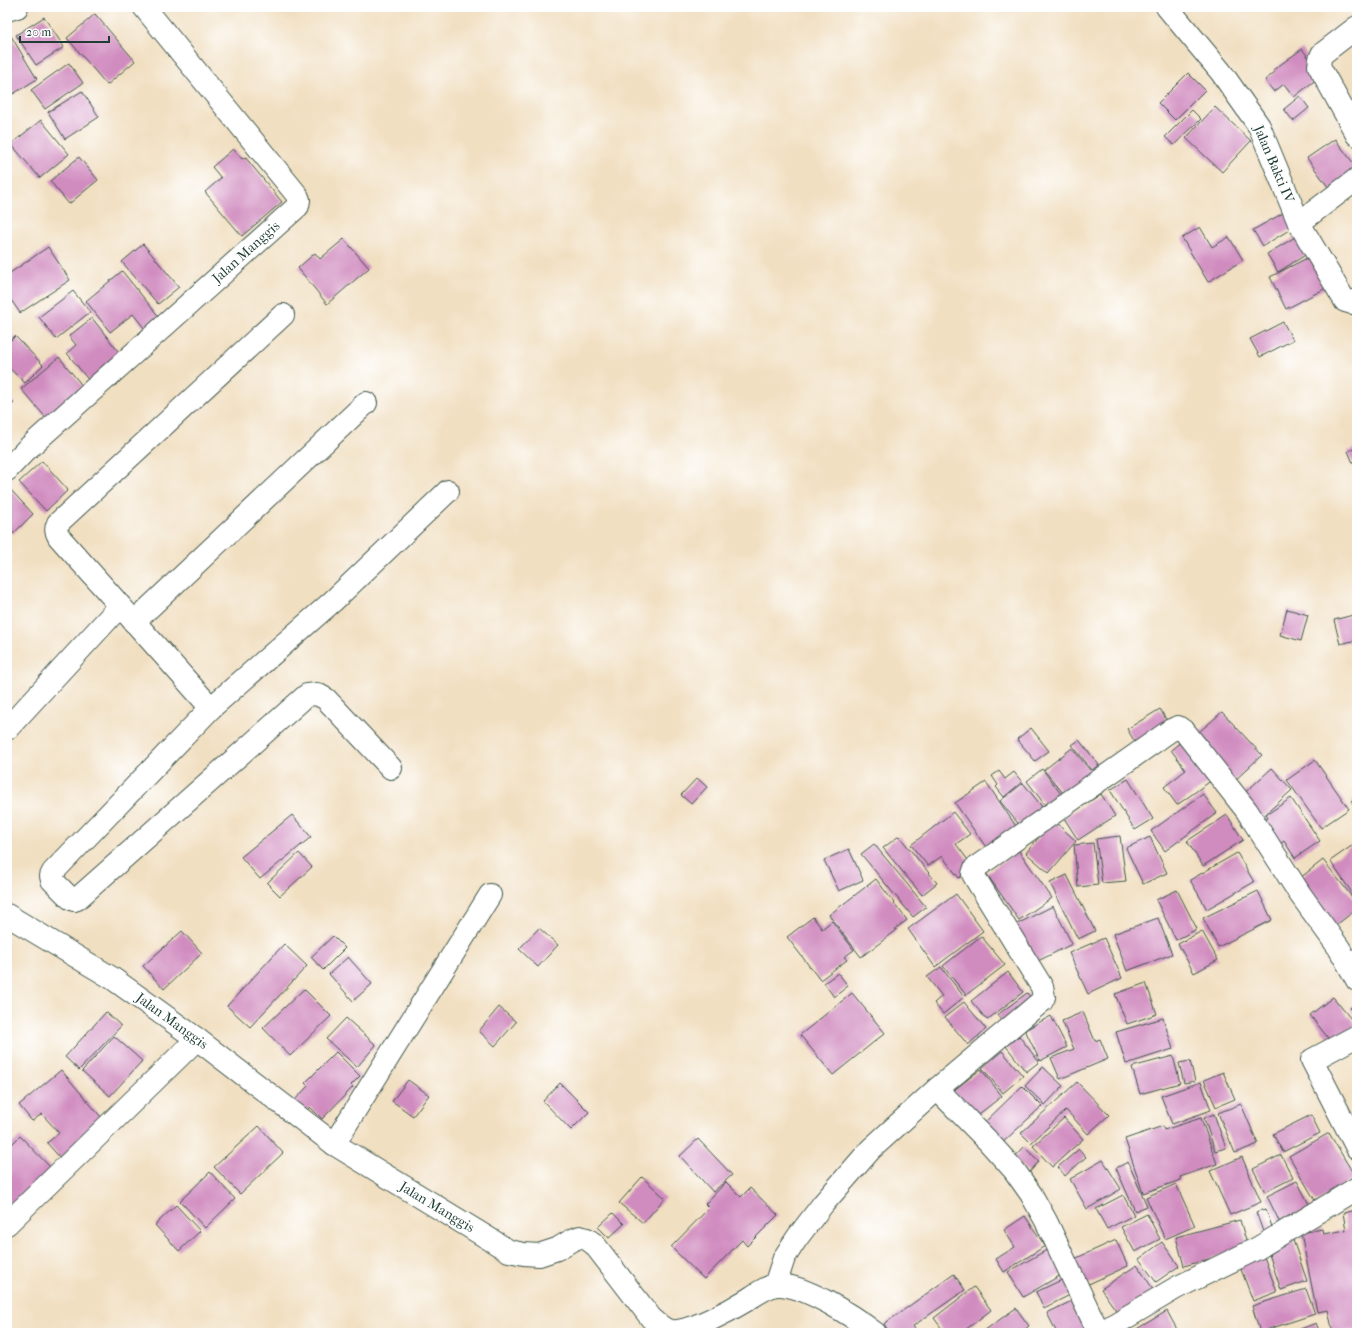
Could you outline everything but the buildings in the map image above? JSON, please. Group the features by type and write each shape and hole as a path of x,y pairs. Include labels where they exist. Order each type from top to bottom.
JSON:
{"street":[{"path":"7,10 17,7"},
{"name":"Jalan Manggis","path":"7,470 26,450 298,206 299,200 297,195 144,7"},
{"name":"Jalan Bakti IV","path":"1167,7 1221,72 1259,126 1299,223 1345,301 1352,303 1357,300"},
{"path":"1357,27 1322,54 1319,66 1357,135"},
{"path":"1299,223 1357,179"},
{"path":"211,708 59,537 55,530 58,523 283,315"},
{"path":"7,729 127,614 366,403"},
{"path":"391,768 326,699 317,694 307,696 77,899 74,900 70,898 52,880 51,876 53,872 211,708 333,601 448,491"},
{"path":"875,1333 855,1318 810,1294 785,1286 775,1285 784,1258 797,1238 823,1204 871,1149 937,1089 1038,1006 1044,997 1042,987 973,874 975,868 1171,730 1178,727 1184,732 1247,811 1300,894 1339,948 1357,980"},
{"path":"334,1144 490,895"},
{"name":"Jalan Manggis","path":"7,915 112,978 197,1039 334,1144 509,1251 540,1255 557,1249 580,1237 587,1238 594,1244 661,1330 679,1331 692,1328 775,1285"},
{"path":"1357,1036 1312,1060 1357,1148"},
{"path":"7,1224 197,1039"},
{"path":"937,1089 1014,1170 1031,1194 1046,1221 1100,1333 1176,1288 1258,1248 1357,1188"}]}
